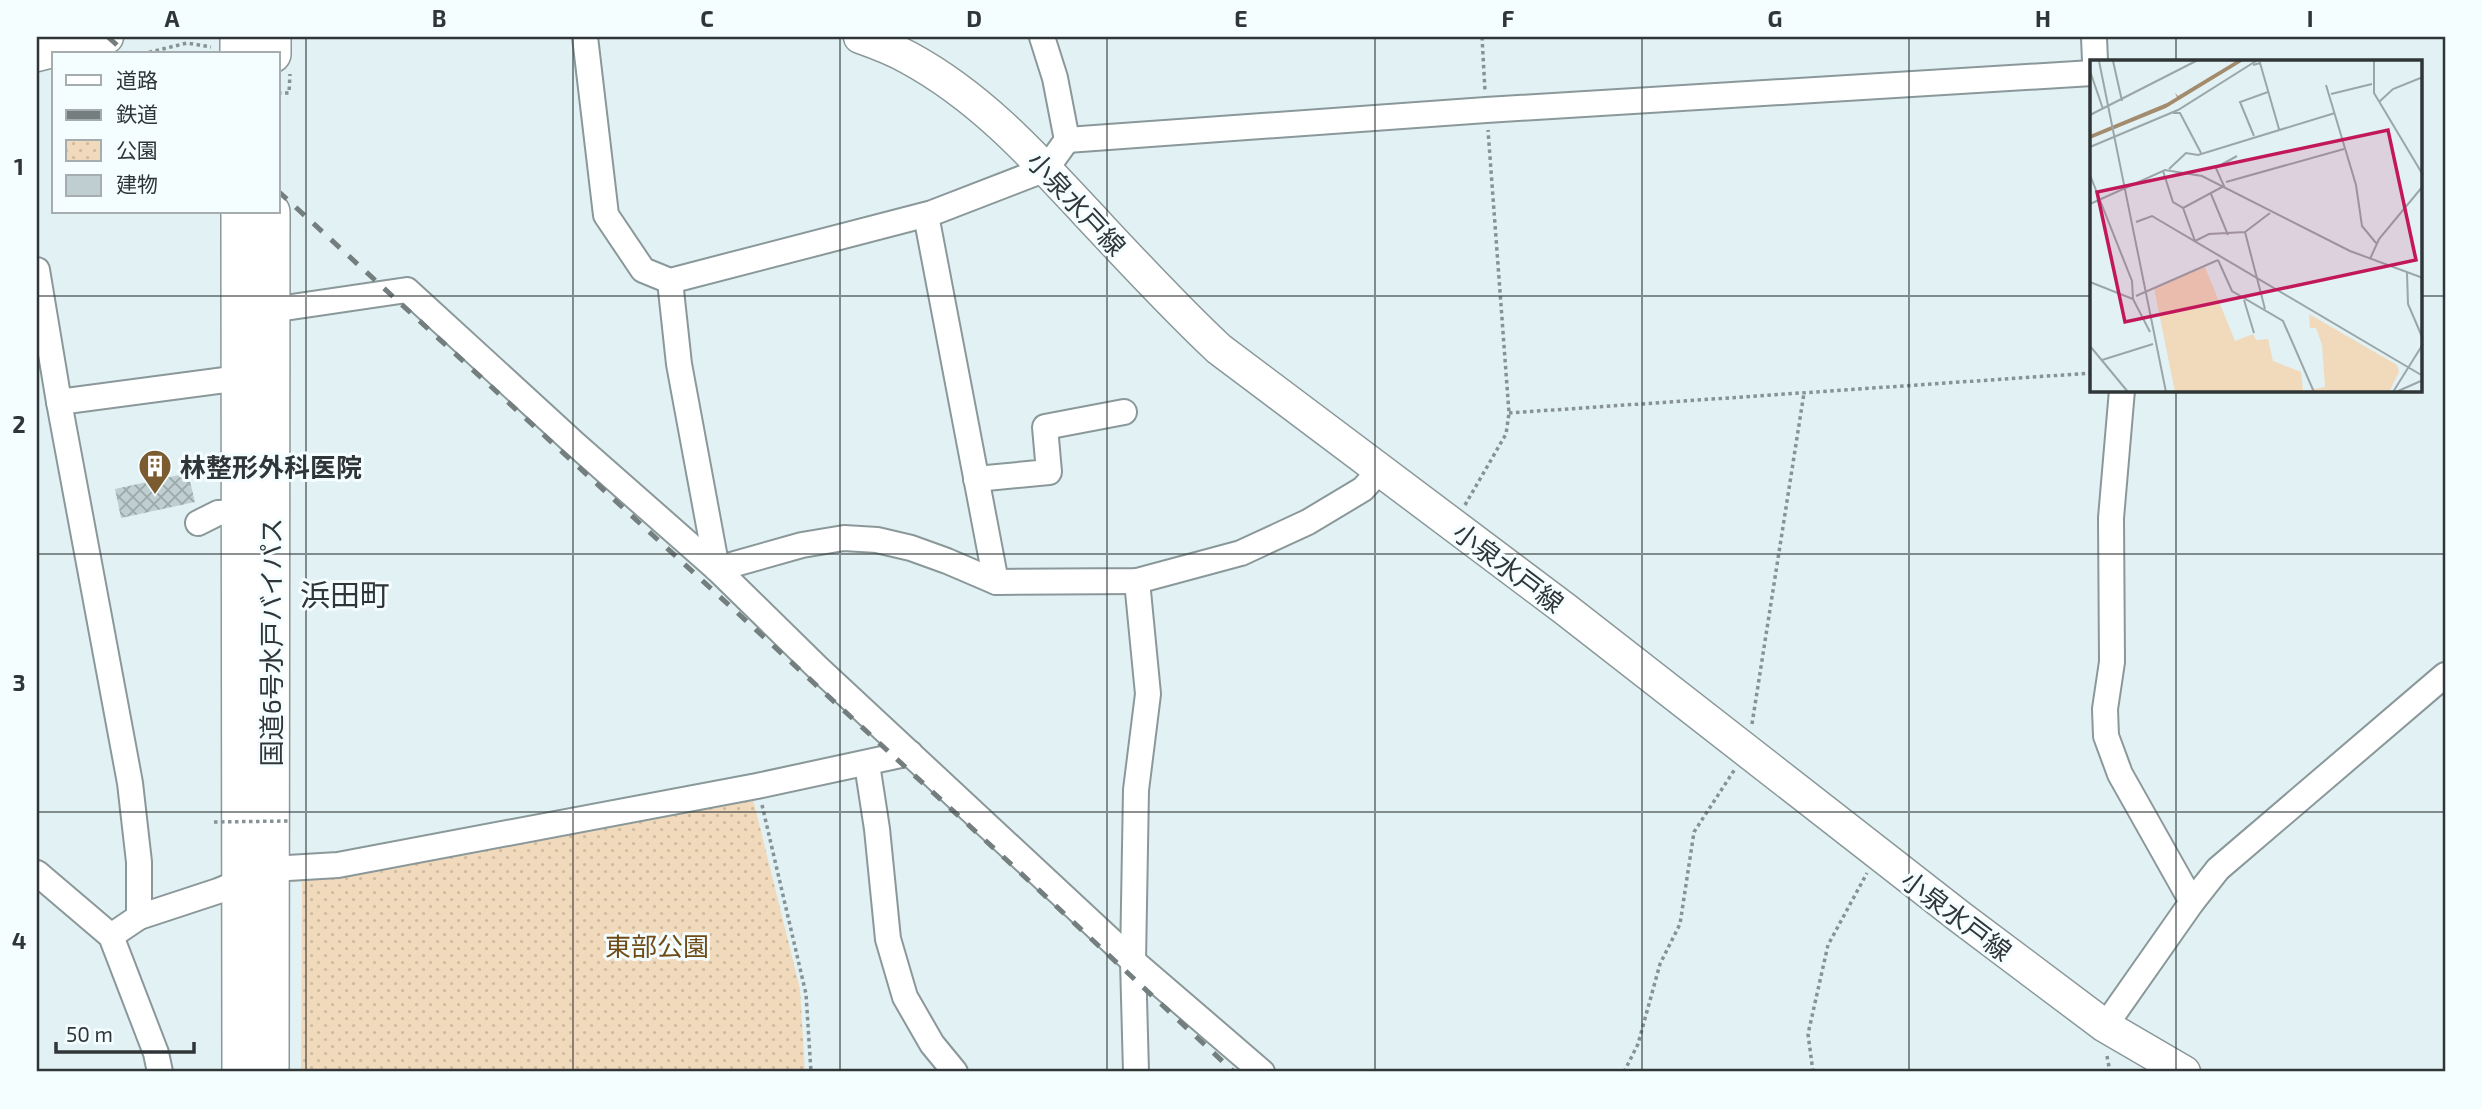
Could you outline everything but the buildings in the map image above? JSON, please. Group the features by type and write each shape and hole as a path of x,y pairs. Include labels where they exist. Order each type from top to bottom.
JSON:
{"highway":[{"name":"国道6号水戸バイパス","path":"240,214 240,512 256,875 270,1072"},
{"name":"国道6号水戸バイパス","path":"241,1072 256,875 271,310 271,214"}],"main road":[{"path":"37,55 107,37"},
{"name":"小泉水戸線","path":"860,37 910,58 971,100 1008,130 1175,308 1210,341 2105,1026 2184,1072"}],"street":[{"path":"585,37 606,215 643,270 670,281 926,215 1046,169 1067,140 1055,78 1042,37"},
{"path":"2094,37 2095,60"},
{"path":"1067,140 1486,110 2090,73"},
{"path":"926,215 996,582"},
{"path":"37,270 130,783 139,862 139,916"},
{"path":"670,281 679,364 717,569"},
{"path":"271,310 407,290 717,569 1133,961 1262,1072"},
{"path":"59,402 240,378"},
{"path":"2122,392 2111,518 2112,662 2105,709 2106,736 2120,774 2192,902"},
{"path":"976,479 1049,472 1045,427 1124,412"},
{"path":"717,569 802,545 844,538 877,540 911,548 996,582 1138,581 1241,553 1264,543 1308,522 1363,489 1380,470"},
{"path":"198,523 218,513 240,512"},
{"path":"1136,1072 1133,961 1136,790 1148,694 1138,581"},
{"path":"2105,1026 2218,869 2445,675"},
{"path":"111,936 139,916 218,891 256,875 338,865 757,786 910,753"},
{"path":"867,764 877,829 888,939 905,997 932,1044 955,1072"},
{"path":"37,873 111,936 156,1053 160,1072"}],"path":[{"path":"1453,526 1506,434 1509,413 1482,37"},
{"path":"150,52 187,43 231,47"},
{"path":"280,93 289,93 281,61"},
{"path":"1509,413 2090,373"},
{"path":"1624,1072 1638,1044 1660,964 1680,924 1694,832 1747,750 1760,685 1804,393"},
{"path":"757,786 806,995 811,1072"},
{"path":"214,822 288,821"},
{"path":"1812,1072 1808,1034 1828,945 1877,853"}],"green space":[{"name":"東部公園","path":"752,795 800,989 805,1072 301,1072 302,881 321,875 329,878"}],"railway":[{"path":"108,37 125,52"},
{"path":"280,193 1234,1072"}],"place":[{"name":"林整形外科医院","path":"155,496"}],"district":[{"name":"浜田町","path":"345,594"}]}
